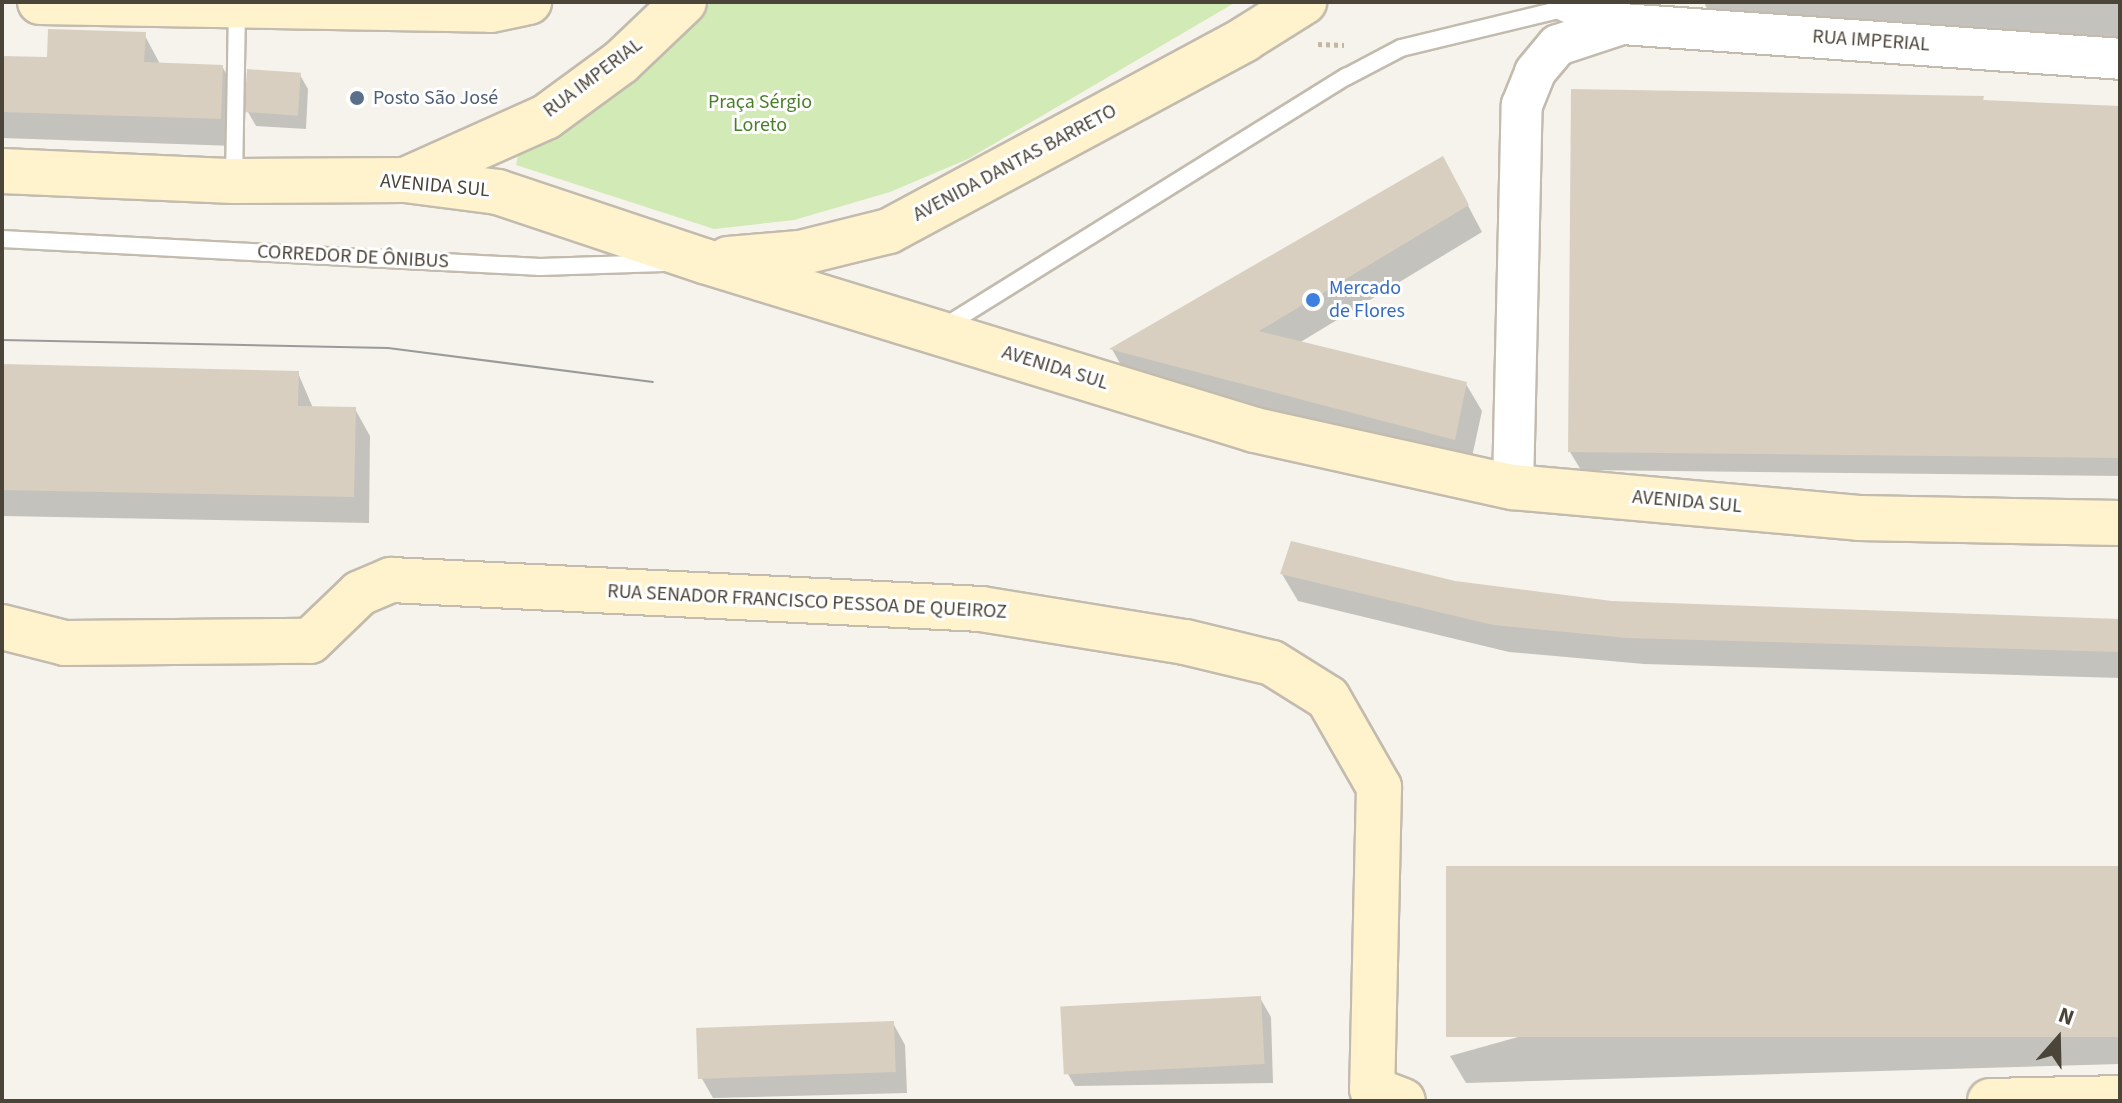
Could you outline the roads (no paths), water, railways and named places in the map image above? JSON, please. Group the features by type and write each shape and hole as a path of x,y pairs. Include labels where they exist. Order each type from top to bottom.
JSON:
{"main road":[{"path":"40,2 237,9 491,10 529,2"},
{"name":"RUA IMPERIAL","path":"405,180 546,117 621,62 684,2"},
{"name":"AVENIDA DANTAS BARRETO","path":"704,261 800,253 889,231 1245,39 1306,22"},
{"name":"AVENIDA SUL","path":"2,171 234,181 405,180 498,192 704,261 1255,430 1513,487 1859,518 2120,523"},
{"name":"RUA SENADOR FRANCISCO PESSOA DE QUEIROZ","path":"2,627 65,643 310,641 360,593 391,580 981,609 1185,642 1272,663 1328,698 1379,787 1380,1097"},
{"path":"1990,1101 2120,1098"}],"street":[{"name":"RUA IMPERIAL","path":"1595,7 2120,59"},
{"path":"1513,487 1522,105 1535,72 1595,7"}],"lane":[{"path":"937,331 1346,77 1401,48 1595,7"},
{"path":"234,181 237,9"},
{"name":"CORREDOR DE ÔNIBUS","path":"2,239 540,267 704,261"}],"tram line":[{"path":"2,340 388,348 653,382"}],"place":[{"name":"Posto São José","path":"357,98"},
{"name":"Mercado de Flores","path":"1313,300"}],"park label":[{"name":"Praça Sérgio Loreto","path":"760,114"}]}
